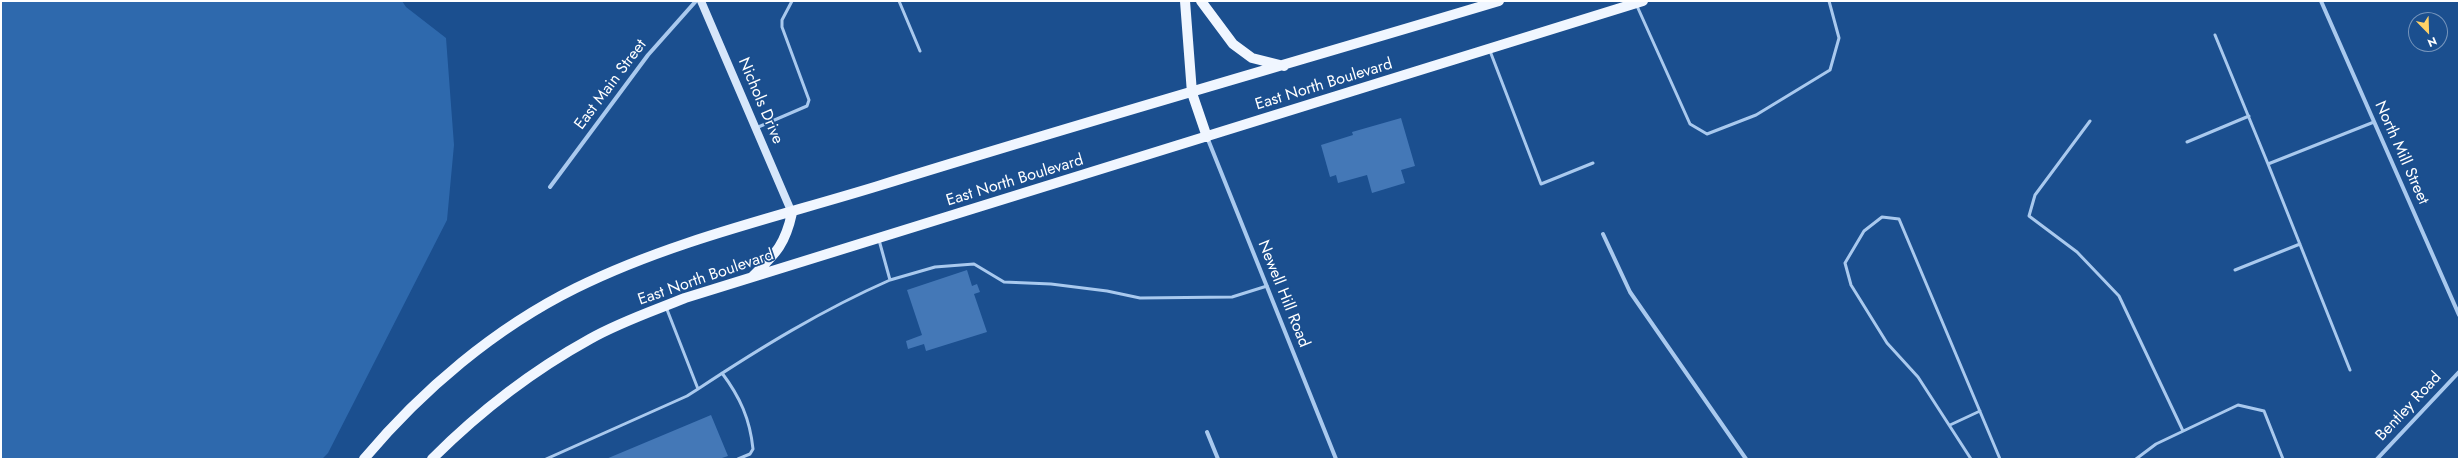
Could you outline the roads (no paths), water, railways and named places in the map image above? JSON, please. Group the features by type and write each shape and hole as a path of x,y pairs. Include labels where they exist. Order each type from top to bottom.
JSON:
{"main road":[{"path":"1185,1 1192,93 1207,137"},
{"path":"1201,1 1233,44 1252,58 1284,66"},
{"name":"East North Boulevard","path":"364,459 394,426 437,384 494,338 576,288 635,263 693,242 996,150 1284,66 1499,1"},
{"name":"East North Boulevard","path":"435,458 487,409 553,361 591,339 665,306 1639,2"},
{"path":"751,278 777,252 787,234 792,212"}],"street":[{"name":"East Main Street","path":"550,187 648,55 696,1"},
{"name":"Nichols Drive","path":"701,1 792,212"},
{"name":"North Mill Street","path":"2321,1 2459,315"},
{"name":"Newell Hill Road","path":"1207,137 1336,459"},
{"path":"1603,234 1630,292 1746,459"},
{"name":"Bentley Road","path":"2377,459 2459,372"},
{"path":"1208,432 1218,459"}],"lane":[{"path":"756,128 807,106 809,100 782,27 782,20 792,1"},
{"path":"899,1 920,51"},
{"path":"1639,2 1690,124 1707,134 1756,115 1830,70 1839,38 1829,1"},
{"path":"2215,35 2249,116 2350,370"},
{"path":"1489,49 1541,184 1593,164"},
{"path":"2187,142 2249,116"},
{"path":"2090,121 2035,195 2029,216 2076,252 2119,296 2183,431"},
{"path":"2268,164 2374,122"},
{"path":"1971,459 1918,377 1887,343 1851,285 1845,263 1864,231 1882,218 1899,219 2000,459"},
{"path":"879,238 890,280"},
{"path":"2235,270 2300,244"},
{"path":"546,459 687,396 774,339 857,295 890,280 935,267 974,264 1004,282 1051,284 1108,291 1140,298 1232,297 1267,286"},
{"path":"665,306 698,389"},
{"path":"722,373 743,404 751,430 753,449 750,454 738,459"},
{"path":"2136,459 2156,444 2238,405 2264,411 2283,459"},
{"path":"1950,425 1980,411"}]}
